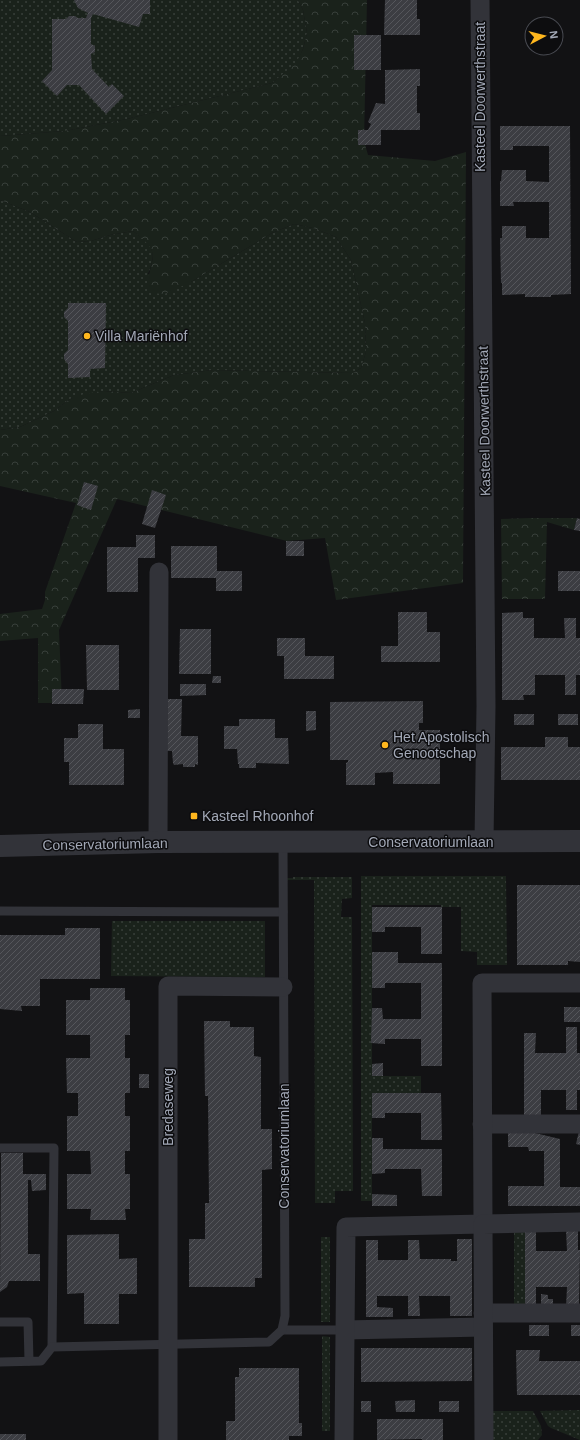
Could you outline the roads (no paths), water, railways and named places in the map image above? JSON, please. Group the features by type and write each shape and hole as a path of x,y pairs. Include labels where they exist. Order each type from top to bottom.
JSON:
{"street":[{"name":"Kasteel Doorwerthstraat","path":"480,0 486,698 484,841"},
{"path":"158,842 159,572"},
{"name":"Conservatoriumlaan","path":"0,846 158,842 580,841"},
{"path":"484,1440 482,983 580,983"},
{"name":"Bredaseweg","path":"167,1343 168,986 283,987"},
{"path":"482,1124 580,1124"},
{"path":"344,1440 346,1227 580,1222"},
{"path":"345,1330 580,1313"},
{"path":"167,1343 168,1440"}],"lane":[{"name":"Conservatoriumlaan","path":"282,842 285,1316 282,1330"},
{"path":"0,911 283,912"},
{"path":"0,1148 54,1148 52,1347 41,1361 0,1362"},
{"path":"0,1322 28,1322 29,1361"},
{"path":"52,1347 167,1343 269,1342 282,1330 345,1330"}],"place":[{"name":"Villa Mariënhof","path":"87,336"},
{"name":"Het Apostolisch Genootschap","path":"385,745"},
{"name":"Kasteel Rhoonhof","path":"194,816"}]}
